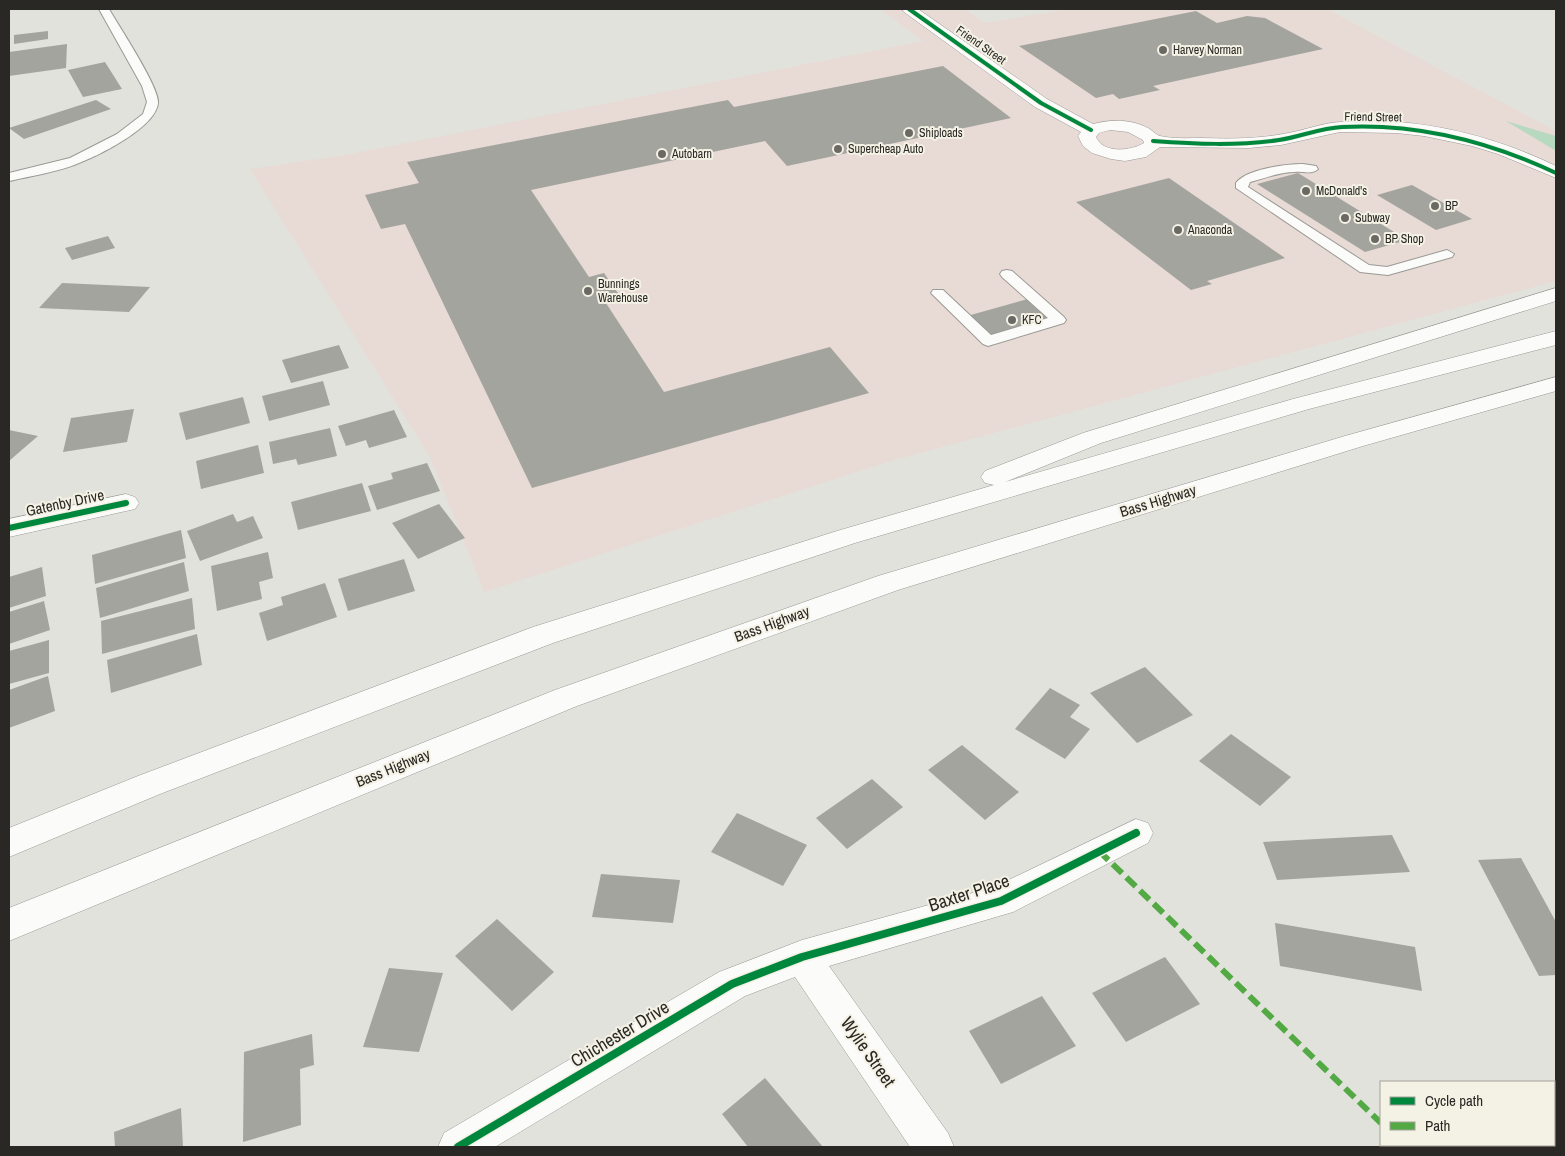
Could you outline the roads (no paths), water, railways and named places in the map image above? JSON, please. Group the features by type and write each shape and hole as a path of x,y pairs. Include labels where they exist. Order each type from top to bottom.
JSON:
{"main road":[{"name":"Friend Street","path":"909,9 1041,102 1091,130"},
{"path":"1109,125 1132,128 1149,136 1152,141 1152,146 1142,153 1133,155 1110,154 1090,145 1086,140 1086,134 1091,130 1109,125"},
{"name":"Friend Street","path":"1152,141 1221,145 1282,140 1338,128 1385,126 1432,130 1482,143 1524,156 1556,173"},
{"path":"846,537 1092,438 1556,294"},
{"path":"9,843 149,785 544,635 846,537 1301,404 1556,338"},
{"name":"Bass Highway","path":"9,925 77,895 566,698 888,583 1354,441 1556,384"},
{"name":"Gatenby Drive","path":"9,528 126,503"},
{"name":"Baxter Place","path":"802,957 1001,902 1136,833"},
{"name":"Chichester Drive","path":"458,1147 732,984 802,957"},
{"name":"Wylie Street","path":"802,957 934,1147"}],"lane":[{"path":"9,177 74,161 121,138 148,116 152,102 148,86 104,9"},
{"path":"1312,169 1295,166 1246,179 1242,183 1242,188 1365,269 1388,271 1447,254"},
{"path":"1352,261 1380,262 1434,246"},
{"path":"938,293 988,341 1059,320 1007,274"}],"place":[{"name":"Harvey Norman","path":"1163,50"},
{"name":"Shiploads","path":"909,133"},
{"name":"Supercheap Auto","path":"838,149"},
{"name":"Autobarn","path":"662,154"},
{"name":"McDonald's","path":"1306,191"},
{"name":"BP","path":"1435,206"},
{"name":"Subway","path":"1345,218"},
{"name":"Anaconda","path":"1178,230"},
{"name":"BP Shop","path":"1375,239"},
{"name":"Bunnings Warehouse","path":"588,291"},
{"name":"KFC","path":"1012,320"}]}
